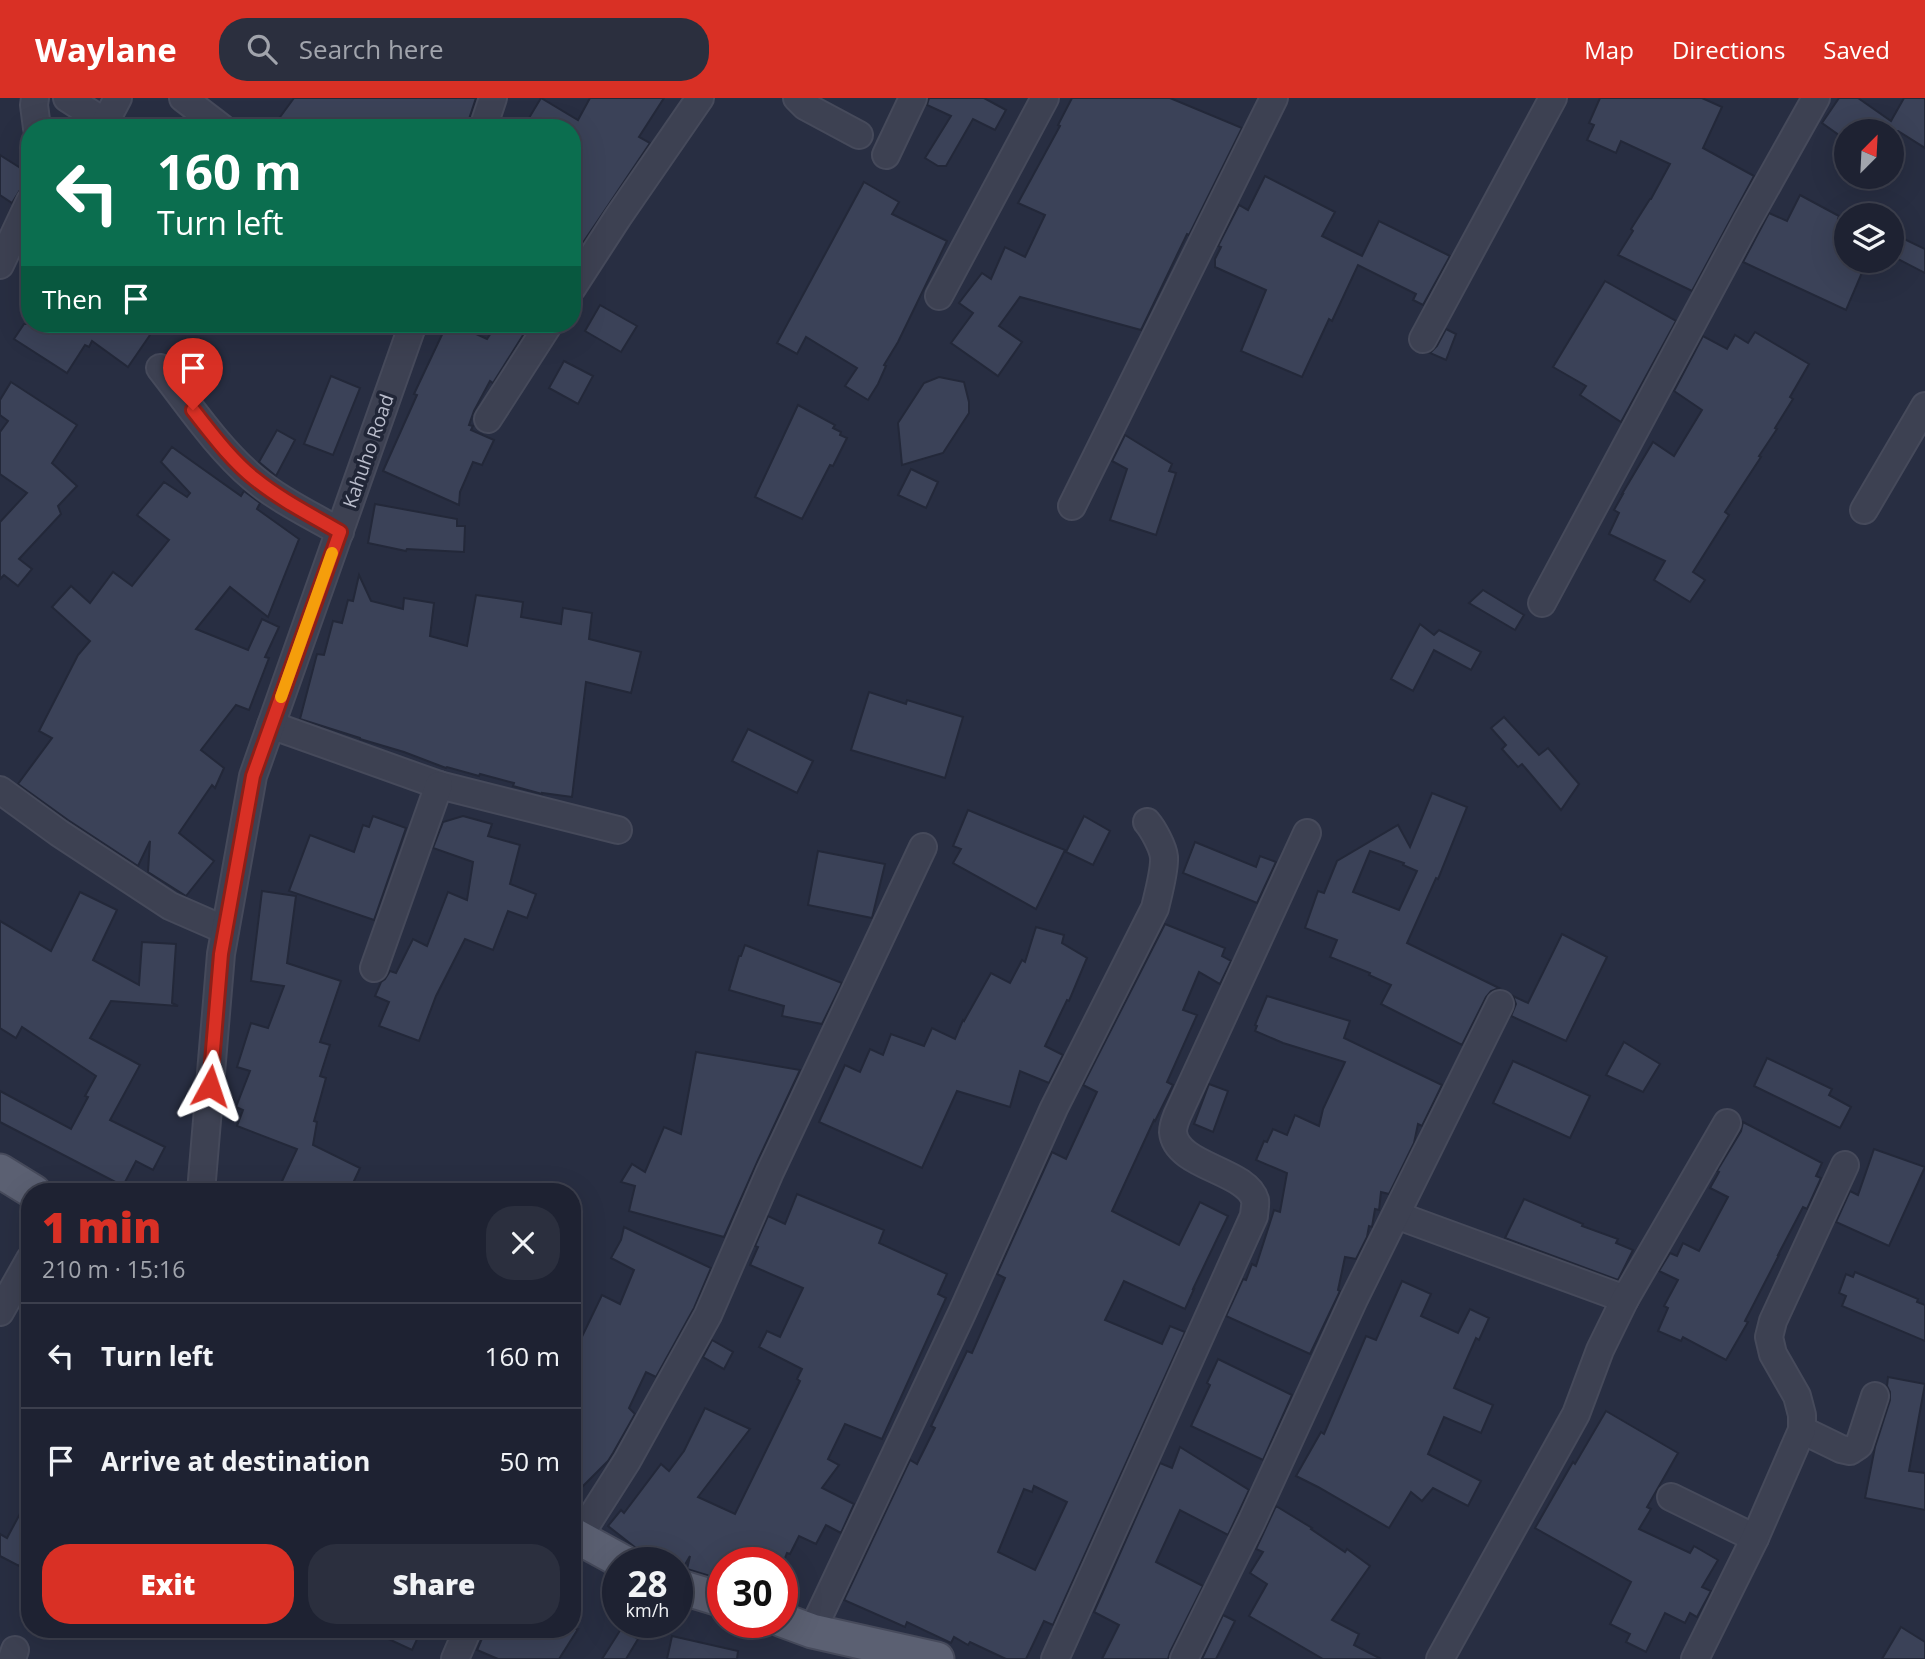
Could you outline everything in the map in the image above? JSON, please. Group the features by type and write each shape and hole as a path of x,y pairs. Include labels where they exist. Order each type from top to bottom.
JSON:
{"main road":[{"path":"0,1171 21,1184"},
{"path":"581,1539 602,1551"},
{"path":"798,1626 920,1657"}],"street":[{"path":"35,98 36,119"},
{"path":"67,98 97,119"},
{"path":"110,119 118,98"},
{"path":"183,98 210,119"},
{"path":"485,119 493,98"},
{"path":"581,275 701,98"},
{"path":"797,98 805,106 859,135"},
{"path":"886,155 913,98"},
{"path":"1072,506 1274,98"},
{"path":"1423,339 1553,98"},
{"path":"1542,603 1816,98"},
{"path":"939,296 1043,99"},
{"path":"0,265 21,220"},
{"name":"Kahuho Road","path":"202,1183 221,954 253,776 410,333"},
{"path":"488,419 544,333"},
{"path":"160,368 227,452 254,478 340,532"},
{"path":"1864,510 1925,406"},
{"path":"271,725 439,785 618,830"},
{"path":"374,968 439,785"},
{"path":"0,790 59,833 170,906 225,930"},
{"path":"798,1624 962,1313 1054,1108 1155,908 1164,857 1153,828 1147,822"},
{"path":"1055,1659 1254,1216 1255,1199 1246,1188 1190,1157 1177,1145 1173,1132 1177,1116 1307,833"},
{"path":"581,1527 627,1461 708,1315 770,1172 923,847"},
{"path":"1184,1659 1252,1521 1354,1299 1500,1004"},
{"path":"1440,1659 1576,1415 1600,1350 1625,1299 1727,1123"},
{"path":"1695,1659 1755,1538 1802,1430 1802,1415 1797,1396 1773,1354 1769,1337 1773,1321 1845,1165"},
{"path":"1396,1215 1625,1299"},
{"path":"0,1312 21,1275"},
{"path":"1802,1430 1850,1451 1859,1445 1875,1396"},
{"path":"1671,1497 1755,1538"},
{"path":"455,1659 464,1638"}],"building":[{"path":"294,98 476,98 469,119 279,119"},
{"path":"541,98 576,119 528,119"},
{"path":"590,98 664,98 639,137 650,143 581,246 581,119 579,119"},
{"path":"929,98 984,98 1006,110 995,130 973,119 946,166 938,166 925,158 951,116 927,105"},
{"path":"1072,98 1170,98 1242,128 1141,330 1020,297 999,326 1022,342 998,376 951,343 973,313 959,303 982,273 991,279 1005,247 1025,257 1045,215 1018,203 1060,126 1058,125"},
{"path":"1600,98 1702,98 1722,107 1703,148 1754,176 1692,291 1618,255 1670,164 1621,141 1616,153 1587,140 1594,125 1589,123"},
{"path":"1839,98 1858,98 1888,119 1834,119 1834,132 1822,123"},
{"path":"1904,98 1925,98 1925,148 1904,135 1904,119 1892,119"},
{"path":"0,155 21,168 21,188 12,203 0,195"},
{"path":"1265,176 1335,212 1322,236 1362,256 1379,221 1450,256 1423,305 1413,300 1416,294 1358,265 1302,377 1241,351 1266,290 1215,267 1215,259 1221,247 1218,246 1239,205 1248,210"},
{"path":"864,182 899,202 892,214 947,241 868,400 845,386 857,368 806,337 797,354 777,343"},
{"path":"1800,195 1834,213 1834,273 1862,273 1846,310 1743,262 1769,213 1787,221"},
{"path":"1904,239 1925,249 1925,273 1904,262"},
{"path":"1605,281 1676,321 1621,422 1580,395 1586,386 1553,367"},
{"path":"600,305 637,326 621,352 585,331"},
{"path":"21,328 21,333 150,335 128,367 92,341 89,347 85,345 67,373 14,339"},
{"path":"1446,329 1456,334 1446,360 1430,353"},
{"path":"1755,332 1809,364 1790,397 1793,399 1775,428 1777,429 1725,512 1729,515 1693,572 1705,580 1690,602 1654,580 1665,561 1609,534 1619,513 1614,510 1653,442 1674,456 1702,410 1674,391 1703,336 1727,349 1735,335 1748,343"},
{"path":"443,333 474,333 487,339 491,333 524,333 493,383 490,381 474,411 469,425 473,426 471,430 494,440 482,465 473,462 460,492 459,505 383,471 417,395 414,394"},
{"path":"564,361 593,376 578,404 549,388"},
{"path":"331,376 360,388 333,455 304,444"},
{"path":"939,377 964,382 969,413 943,453 902,465 898,423 924,383"},
{"path":"11,382 77,425 52,463 77,486 58,506 61,514 19,559 32,569 18,586 4,575 0,579 0,522 27,493 0,474 0,432 8,421 0,415 0,400"},
{"path":"798,405 835,425 833,428 847,438 802,519 755,497"},
{"path":"277,430 295,440 276,476 259,462"},
{"path":"1125,435 1172,464 1169,471 1176,473 1156,535 1110,520 1127,469 1112,461"},
{"path":"172,447 241,496 244,491 260,503 257,509 299,539 268,617 230,587 196,629 248,650 262,619 279,627 265,657 269,658 249,710 236,705 201,750 224,768 215,788 212,785 179,833 214,861 186,896 148,872 150,841 138,866 18,784 52,738 39,731 78,655 90,641 52,607 71,586 90,603 113,572 132,586 169,540 137,515 164,482 187,497 190,493 161,462"},
{"path":"911,469 938,482 926,508 898,495"},
{"path":"375,504 457,519 457,526 465,526 464,552 406,551 368,543"},
{"path":"359,575 371,601 403,609 404,598 434,603 430,636 467,646 476,595 523,602 521,617 561,624 563,608 592,613 589,639 641,652 631,693 586,682 572,797 542,794 513,786 514,783 446,768 300,719 317,654 324,655 333,621 342,623 348,600 353,601"},
{"path":"1483,590 1524,615 1515,630 1469,603"},
{"path":"1420,624 1434,635 1439,630 1481,652 1471,670 1434,650 1413,691 1391,679"},
{"path":"869,692 963,717 945,778 851,750"},
{"path":"1504,717 1539,755 1548,748 1579,784 1561,810 1522,764 1518,767 1502,749 1506,745 1491,728"},
{"path":"748,729 813,761 797,793 732,761"},
{"path":"1432,793 1467,807 1438,879 1436,878 1407,943 1499,988 1486,997 1462,1045 1381,1004 1391,985 1369,975 1370,973 1330,957 1337,940 1305,928 1318,891 1324,893 1337,861 1398,825 1410,847","holes":["1370,851 1404,863 1403,865 1417,871 1399,910 1353,892"]},
{"path":"968,810 1065,850 1036,909 953,863 961,849 953,846"},
{"path":"373,816 406,828 374,920 289,891 310,835 354,852 363,825 369,827"},
{"path":"463,816 492,824 488,836 520,845 510,884 536,894 527,918 508,911 493,950 465,939 436,996 419,1041 379,1026 389,1002 375,996 390,971 396,973 413,939 427,946 448,892 467,900 473,862 433,848 443,822"},
{"path":"1084,816 1110,831 1093,865 1066,852"},
{"path":"1195,842 1256,867 1260,856 1276,862 1257,903 1183,873"},
{"path":"818,851 885,864 872,918 808,905"},
{"path":"262,891 296,896 287,963 341,981 320,1042 330,1045 320,1076 326,1078 314,1121 317,1122 313,1145 360,1168 353,1183 281,1183 297,1149 237,1126 243,1110 236,1107 250,1071 237,1067 251,1023 268,1028 284,986 251,981"},
{"path":"80,892 117,910 93,960 139,985 142,942 176,944 172,1003 178,1006 111,1001 90,1038 140,1065 110,1120 165,1147 153,1170 136,1161 125,1183 117,1183 0,1122 0,1091 71,1129 96,1076 22,1027 16,1038 0,1028 0,921 51,951"},
{"path":"1165,924 1225,948 1222,956 1231,961 1220,984 1199,972 1183,1010 1197,1015 1167,1082 1173,1085 1112,1211 1179,1245 1200,1202 1228,1216 1185,1309 1124,1281 1105,1320 1162,1344 1170,1326 1185,1332 1053,1625 1044,1621 1026,1659 1006,1659 954,1637 951,1643 907,1622 905,1627 844,1600 910,1460 917,1464 935,1428 931,1426 967,1351 972,1353 1005,1278 997,1274 1052,1152 1066,1159 1097,1092 1083,1085","holes":["1034,1486 1067,1502 1035,1570 998,1552 1024,1489 1032,1492"]},
{"path":"1036,927 1064,935 1062,943 1087,958 1069,1001 1067,1000 1045,1046 1063,1055 1049,1083 1020,1071 1010,1107 957,1091 922,1168 819,1122 845,1065 860,1072 870,1049 883,1055 891,1034 924,1046 932,1028 955,1039 991,973 1010,983 1022,960 1025,962"},
{"path":"1562,934 1607,957 1566,1041 1511,1016 1516,1004 1513,996 1528,1003"},
{"path":"745,945 842,983 822,1024 782,1016 784,1006 729,990"},
{"path":"1267,996 1350,1021 1344,1038 1442,1085 1422,1126 1418,1124 1414,1143 1389,1194 1381,1192 1379,1210 1375,1209 1372,1227 1369,1226 1367,1237 1356,1259 1345,1257 1338,1290 1340,1291 1310,1354 1226,1316 1252,1264 1256,1266 1274,1210 1280,1212 1287,1173 1256,1160 1264,1141 1267,1142 1273,1129 1287,1135 1295,1115 1319,1126 1323,1109 1345,1062 1283,1043 1255,1031"},
{"path":"1624,1042 1660,1064 1643,1092 1606,1075"},
{"path":"696,1052 800,1070 724,1237 629,1211 635,1186 621,1182 632,1164 645,1172 664,1127 681,1134"},
{"path":"1767,1058 1832,1089 1829,1095 1851,1107 1840,1128 1754,1086"},
{"path":"1513,1061 1590,1096 1570,1138 1493,1103"},
{"path":"1209,1084 1228,1091 1213,1132 1194,1124"},
{"path":"1743,1122 1822,1163 1816,1176 1821,1178 1807,1209 1803,1207 1745,1321 1748,1322 1726,1360 1683,1337 1681,1341 1658,1331 1668,1308 1664,1306 1678,1280 1659,1271 1670,1253 1677,1256 1683,1243 1699,1251 1728,1197 1710,1188 1741,1131"},
{"path":"1874,1149 1925,1167 1889,1246 1836,1222 1850,1191 1858,1195"},
{"path":"797,1194 884,1230 879,1243 947,1274 938,1294 946,1298 882,1439 845,1424 828,1459 839,1465 822,1488 854,1504 841,1533 826,1525 816,1544 799,1536 794,1547 707,1547 707,1575 693,1571 693,1547 635,1547 608,1526 621,1510 624,1513 661,1464 669,1471 684,1451 705,1408 750,1429 698,1497 735,1514 800,1381 797,1379 802,1369 759,1347 767,1331 780,1337 803,1288 750,1265 768,1216 785,1224"},
{"path":"1524,1199 1583,1224 1582,1226 1618,1239 1616,1243 1633,1250 1618,1280 1505,1238"},
{"path":"624,1227 711,1268 694,1308 656,1377 646,1372 629,1408 635,1414 613,1453 581,1488 581,1339 602,1295 620,1304 634,1270 611,1258 621,1240"},
{"path":"1855,1272 1918,1299 1917,1302 1925,1305 1925,1341 1842,1306 1846,1296 1839,1293 1846,1274 1853,1277"},
{"path":"1402,1281 1431,1294 1421,1316 1458,1333 1470,1309 1489,1318 1479,1340 1476,1338 1454,1388 1493,1405 1481,1433 1444,1417 1428,1454 1481,1481 1468,1506 1433,1488 1422,1501 1411,1492 1389,1528 1296,1476 1321,1432 1324,1434 1366,1336 1376,1340"},
{"path":"712,1340 733,1352 724,1369 703,1357"},
{"path":"1218,1359 1292,1395 1263,1460 1191,1426 1210,1385 1207,1383"},
{"path":"1888,1377 1925,1384 1909,1471 1925,1473 1925,1510 1865,1498 1875,1447 1890,1400"},
{"path":"1606,1411 1678,1453 1647,1507 1651,1509 1639,1529 1690,1553 1694,1546 1718,1560 1702,1587 1711,1591 1697,1617 1690,1613 1685,1623 1665,1613 1646,1652 1626,1642 1630,1634 1610,1624 1631,1582 1535,1528"},
{"path":"1180,1447 1249,1490 1228,1535 1180,1510 1156,1562 1203,1586 1168,1659 1102,1659 1119,1625 1094,1612 1160,1463 1172,1468"},
{"path":"1276,1506 1370,1566 1332,1620 1359,1634 1354,1645 1381,1659 1323,1659 1249,1616 1267,1584 1250,1573 1263,1552 1256,1549"},
{"path":"21,1512 19,1566 0,1556 0,1534 7,1538"},
{"path":"1223,1615 1235,1621 1216,1659 1202,1659"},
{"path":"1901,1627 1925,1642 1925,1659 1882,1659"},
{"path":"386,1638 418,1638 412,1650"},
{"path":"482,1638 572,1638 559,1659 498,1659 477,1650"},
{"path":"615,1638 638,1639 626,1659 602,1659"},
{"path":"672,1638 738,1651 737,1659 667,1659"}],"slow traffic":[{"path":"281,697 332,553"}],"route":[{"path":"193,410 227,452 254,478 340,532 253,776 221,954 210,1086"}]}
